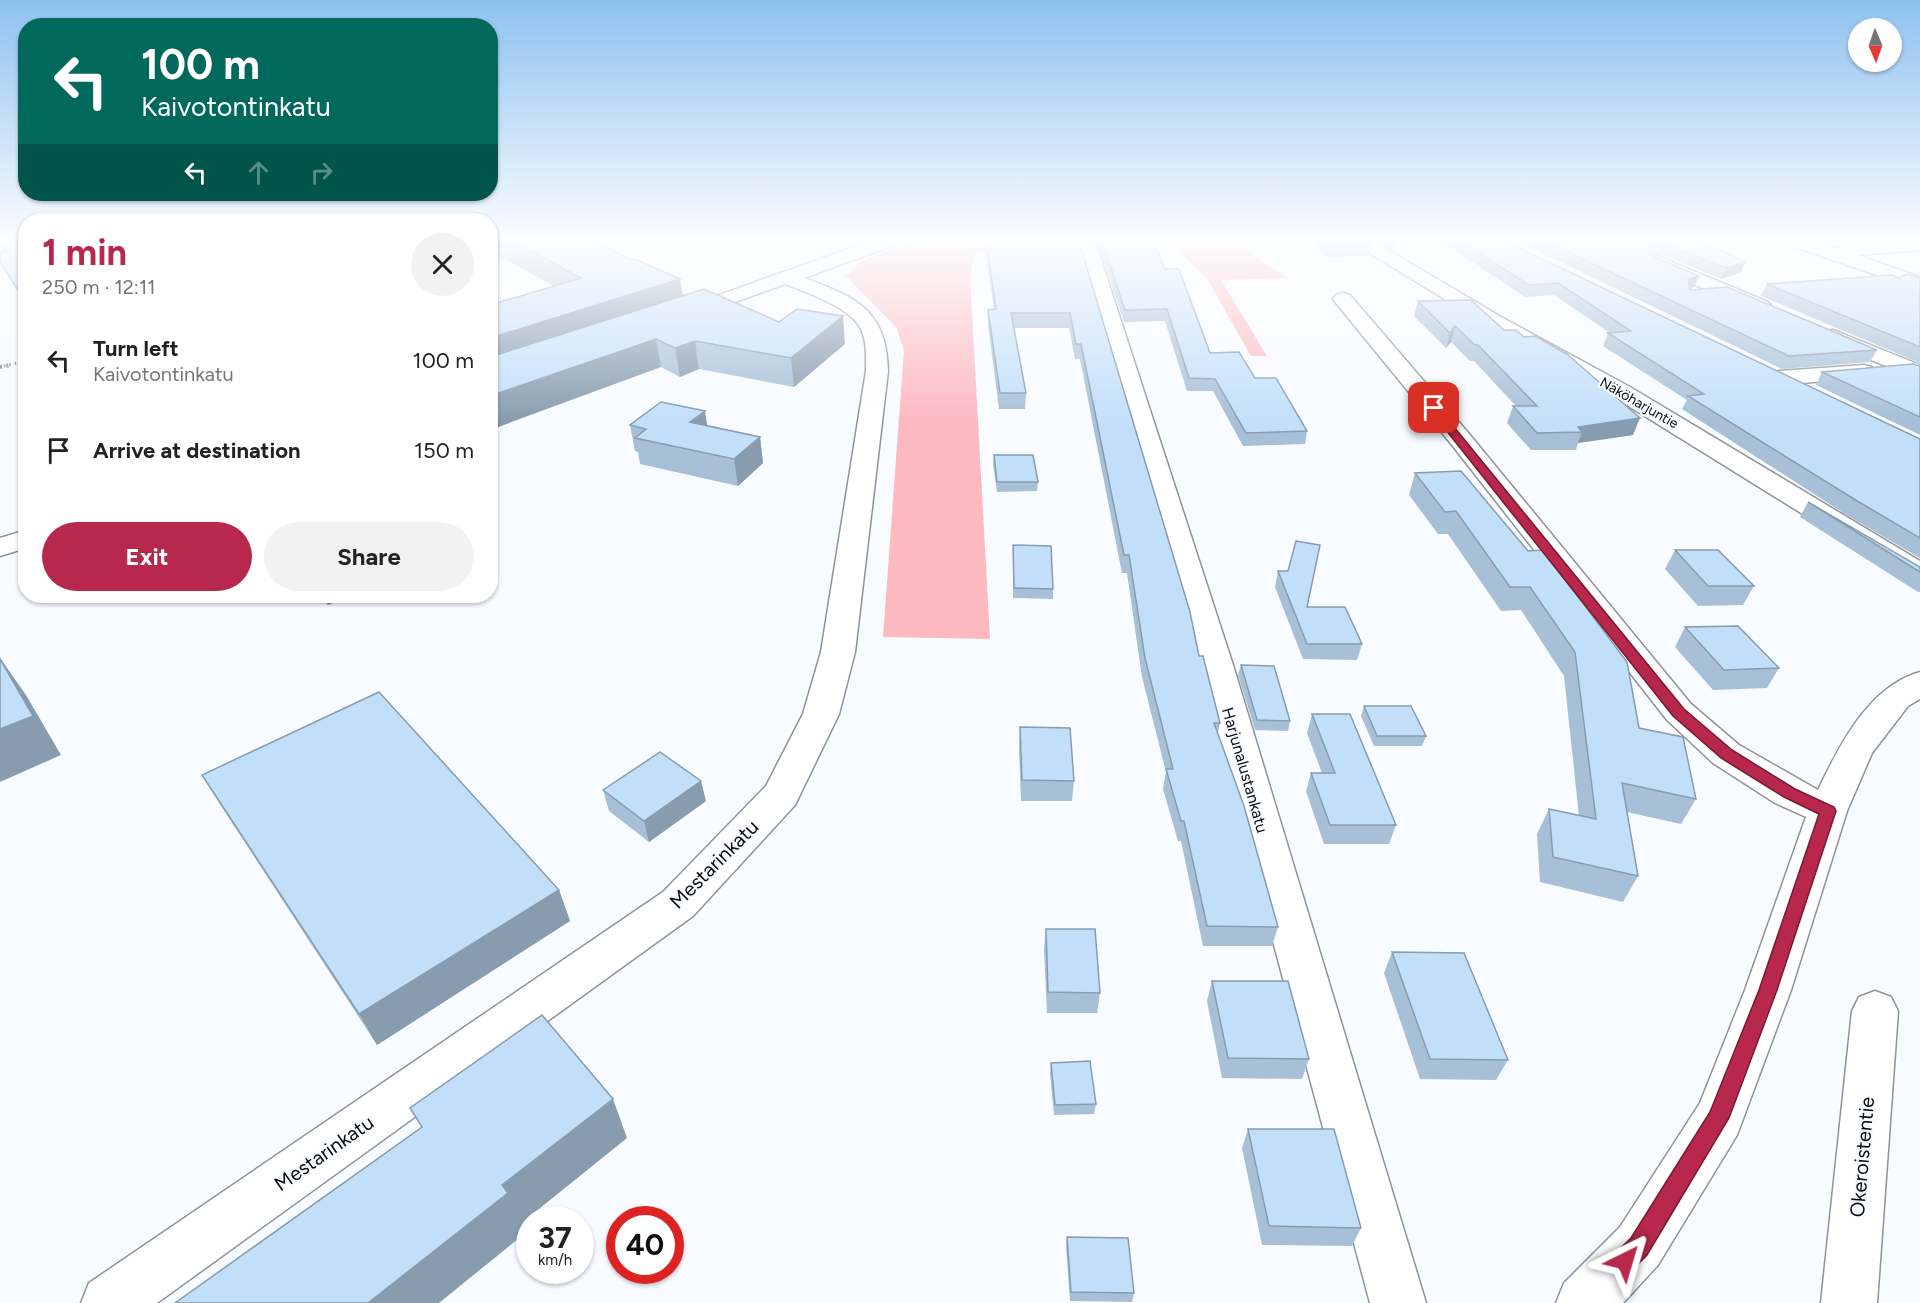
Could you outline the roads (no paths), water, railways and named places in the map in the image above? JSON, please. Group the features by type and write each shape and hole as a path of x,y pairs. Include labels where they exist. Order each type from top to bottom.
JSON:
{"street":[{"path":"670,319 730,299"},
{"name":"Mestarinkatu","path":"110,1303 678,904 781,795 821,714 838,652 877,370 876,346 868,325 855,312 835,299"},
{"name":"Harjunalustankatu","path":"1104,299 1216,665 1398,1303"},
{"path":"1343,299 1461,440 1679,712 1726,754 1789,793 1828,811"},
{"name":"Näköharjuntie","path":"1457,299 1622,392 1920,574"},
{"path":"1745,299 1776,312"},
{"path":"1809,326 1914,371"},
{"path":"1758,368 1819,398"},
{"path":"1779,378 1914,371"},
{"path":"0,548 18,542"},
{"path":"1584,1303 1639,1246 1719,1118 1768,990 1828,811 1856,748 1896,698 1920,683"},
{"name":"Okeroistentie","path":"1849,1303 1875,1011"}],"railway":[{"path":"4,366 18,363"},
{"path":"0,367 11,365"}]}
